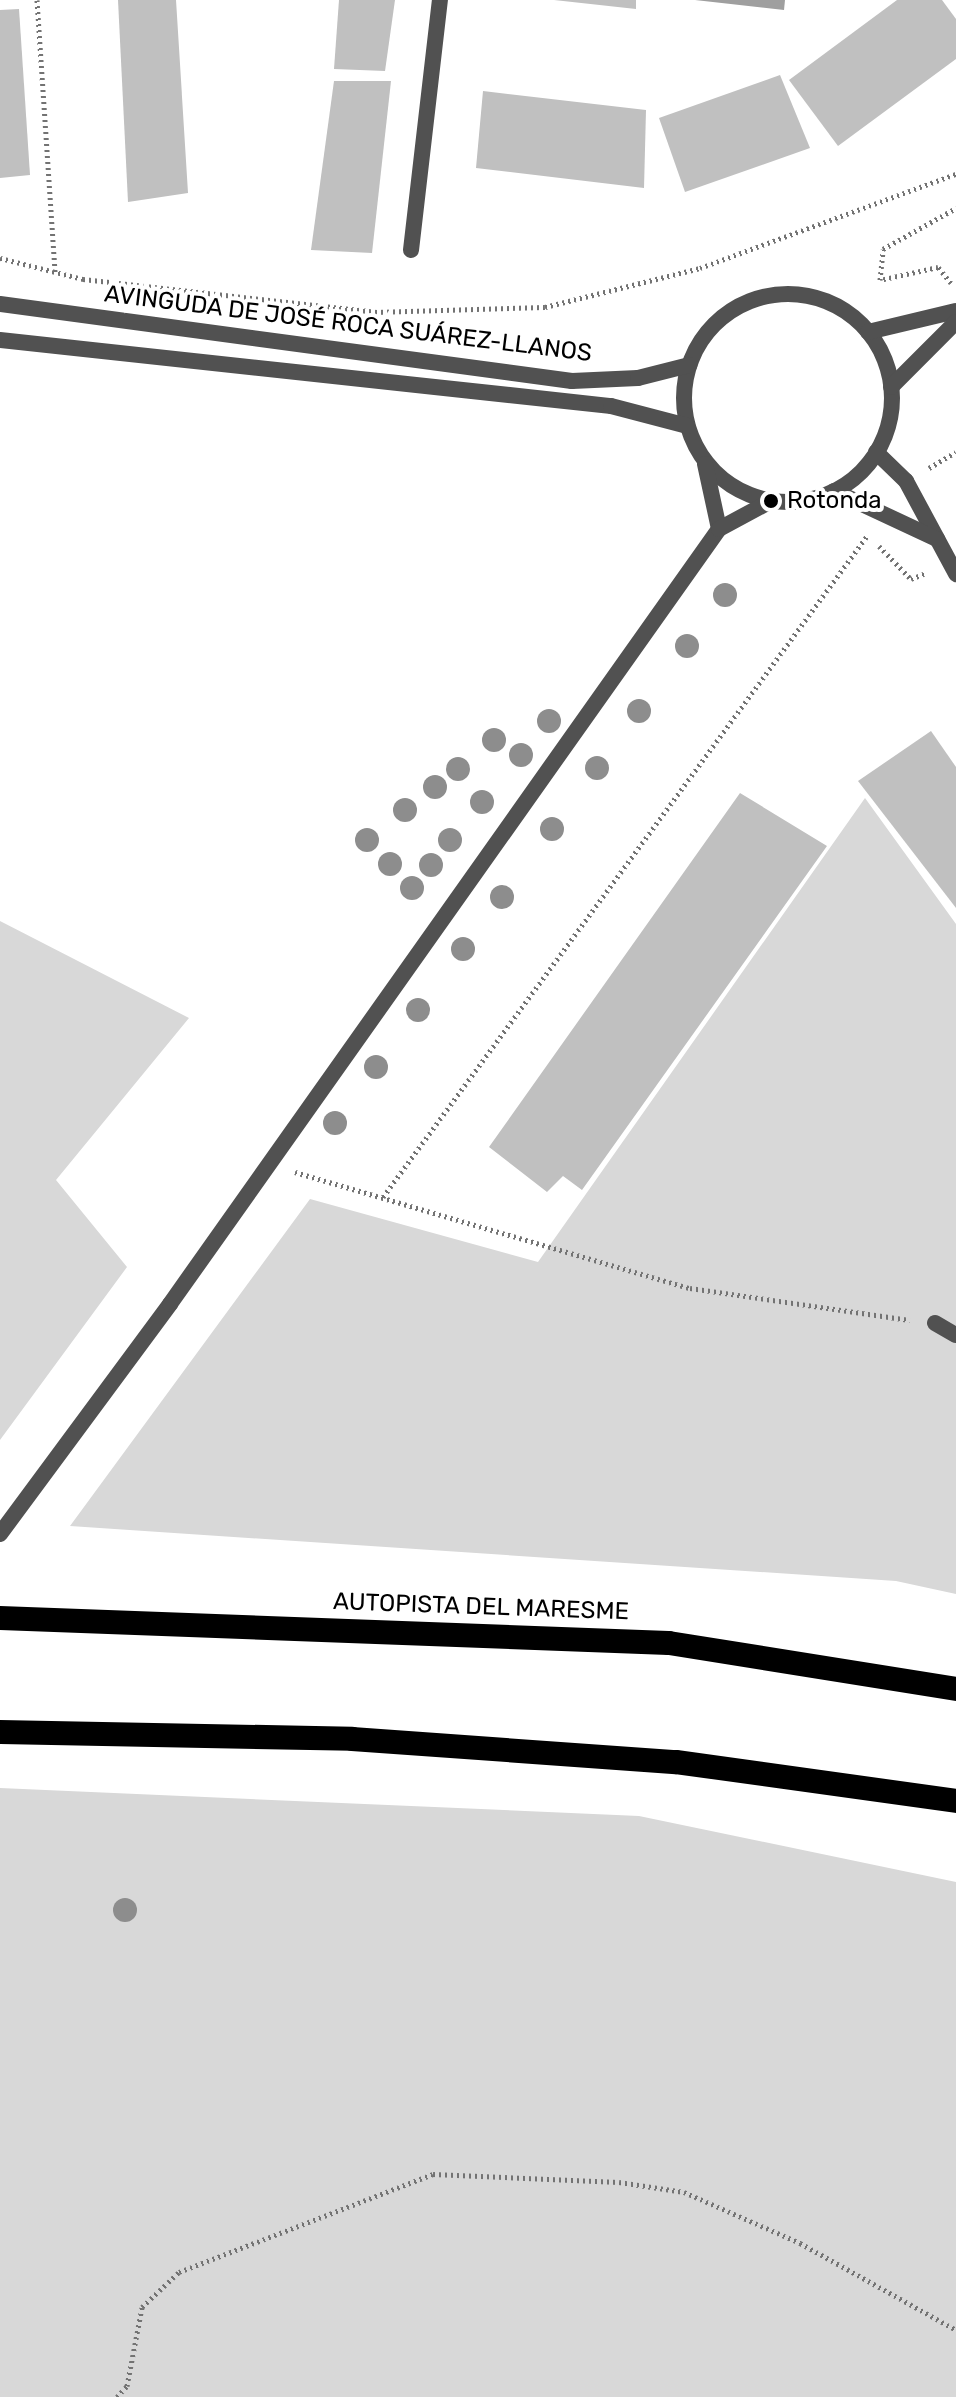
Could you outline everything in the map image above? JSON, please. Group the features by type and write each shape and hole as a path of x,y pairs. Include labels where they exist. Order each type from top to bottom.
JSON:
{"highway":[{"name":"AUTOPISTA DEL MARESME","path":"0,1618 669,1643 956,1689"},
{"path":"0,1732 352,1739 660,1761 956,1801"}],"street":[{"path":"411,250 440,0"},
{"path":"704,460 734,487 771,501 793,502 834,491 876,452 891,410 891,387 868,332 852,316 812,297 768,296 747,302 711,327 689,365 684,385 687,426 704,460 719,529"},
{"name":"AVINGUDA DE JOSÉ ROCA SUÁREZ-LLANOS","path":"0,304 572,381 638,378 689,365"},
{"path":"868,332 956,311"},
{"path":"891,387 956,322"},
{"name":"AVINGUDA DE JOSÉ ROCA SUÁREZ-LLANOS","path":"0,340 611,406 687,426"},
{"path":"876,452 906,481 953,568"},
{"path":"834,491 937,539"},
{"path":"0,1534 170,1304 719,529 771,501"},
{"path":"935,1323 956,1335"}],"path":[{"path":"37,0 55,272"},
{"path":"0,258 55,272 375,312 545,307 700,268 956,174"},
{"path":"956,208 883,249 880,280 938,267 956,290"},
{"path":"383,1197 867,535 911,579 953,568"},
{"path":"270,1162 690,1288 935,1323"},
{"path":"117,2397 127,2386 142,2307 179,2272 433,2174 619,2182 684,2192 800,2243 956,2330"}],"shaded area":[{"path":"695,0 785,0 784,10"},
{"path":"865,798 956,924 956,1594 896,1581 70,1526 310,1199 538,1262"},
{"path":"0,921 189,1018 56,1180 127,1267 0,1440"},
{"path":"0,1788 639,1816 956,1882 956,2397 0,2397"}],"building":[{"path":"118,0 176,0 188,193 128,202"},
{"path":"339,0 395,0 385,71 334,69"},
{"path":"554,0 636,0 636,9"},
{"path":"897,0 942,0 956,19 956,59 838,146 789,80"},
{"path":"19,9 30,175 0,178 0,10"},
{"path":"780,75 810,148 685,192 659,118"},
{"path":"334,81 391,81 372,253 311,250"},
{"path":"483,91 646,110 644,188 476,168"},
{"path":"931,731 956,767 956,908 858,781"},
{"path":"740,793 827,846 582,1190 563,1176 547,1192 489,1147"}],"place":[{"name":"Rotonda","path":"771,501"}]}
